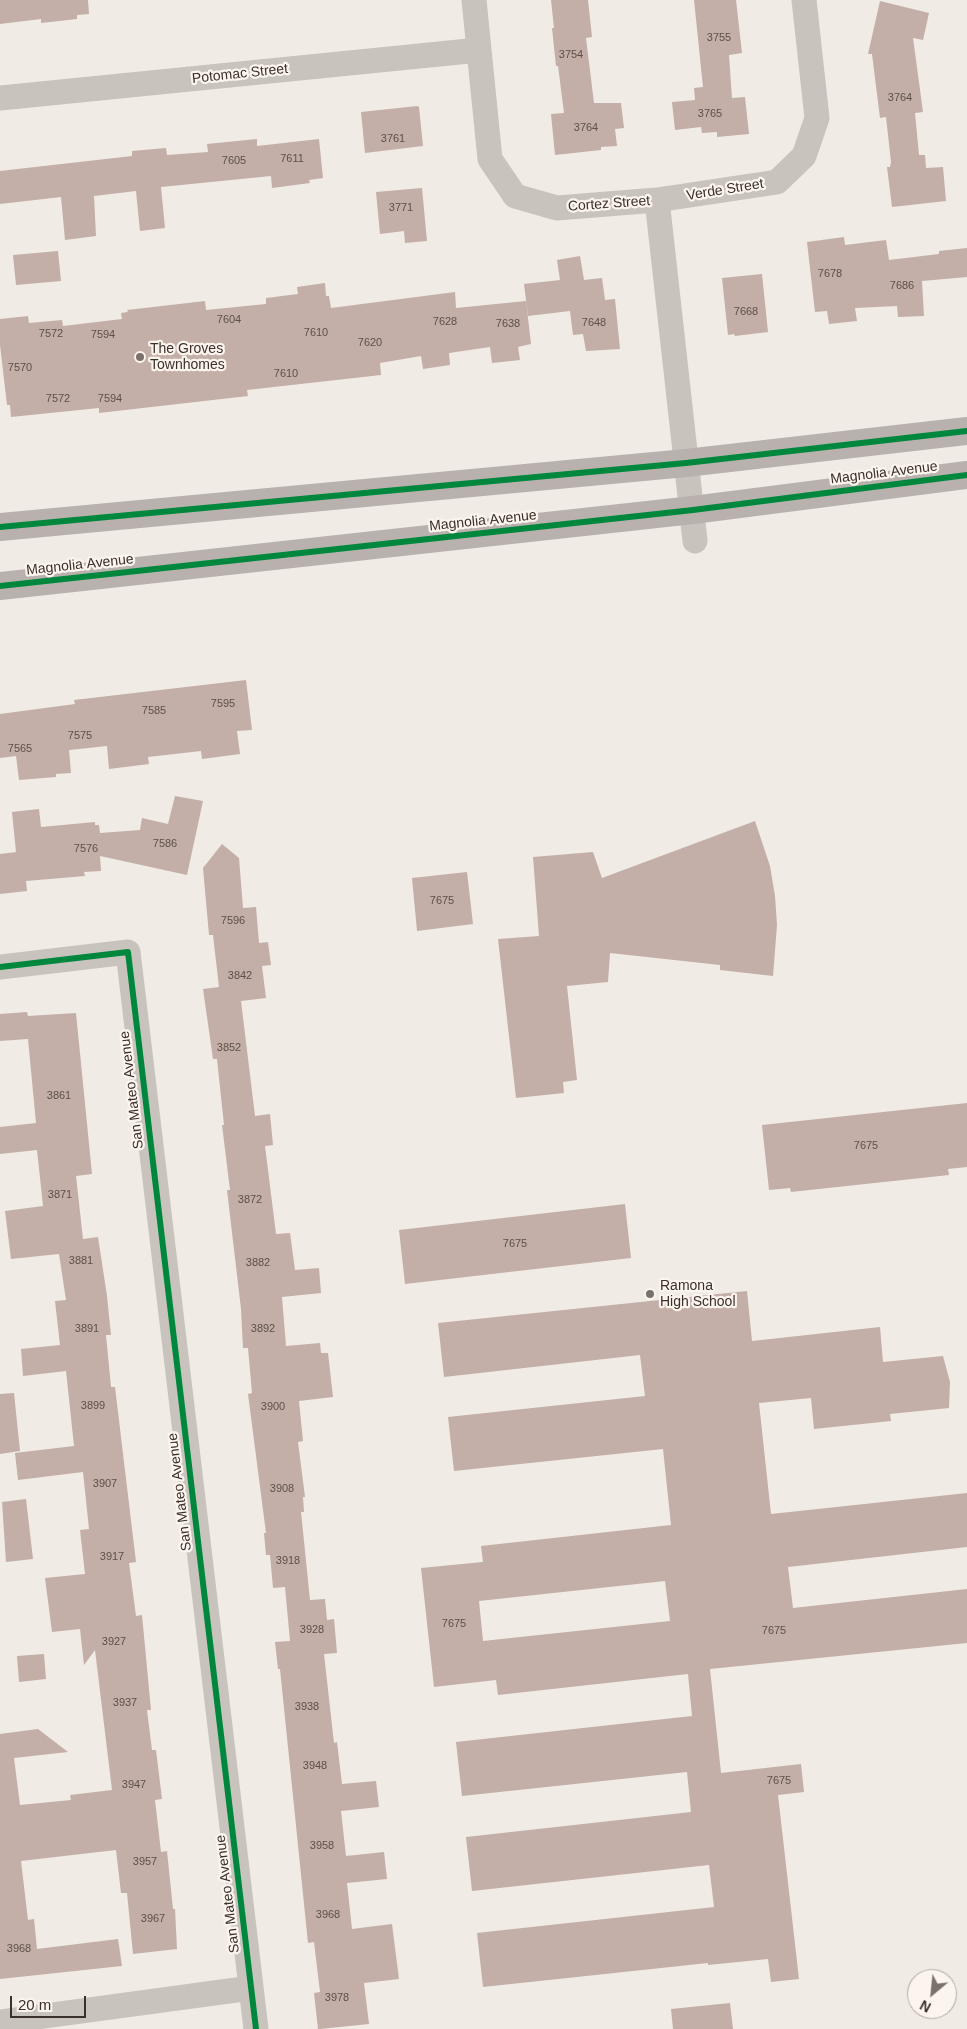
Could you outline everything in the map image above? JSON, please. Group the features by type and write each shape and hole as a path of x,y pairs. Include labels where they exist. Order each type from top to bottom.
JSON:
{"main road":[{"path":"0,527 686,463 967,431"},
{"name":"Magnolia Avenue","path":"0,586 693,510 967,474"}],"street":[{"name":"Cortez Street","path":"474,0 490,159 515,196 557,208 657,200 695,540"},
{"name":"Verde Street","path":"657,200 777,182 804,156 817,118 804,0"},
{"name":"Potomac Street","path":"0,98 479,50"},
{"name":"San Mateo Avenue","path":"0,967 128,952 256,2029"},
{"path":"0,2022 251,1988"}],"building":[{"path":"0,0 88,0 89,14 77,15 77,19 41,23 41,19 0,24"},
{"path":"551,0 588,0 592,37 586,38 594,103 621,103 624,128 615,129 617,146 601,147 601,150 555,155 551,114 564,113 558,66 556,66"},
{"path":"694,0 736,0 742,53 729,55 732,98 745,97 749,134 717,137 717,132 702,133 701,127 675,130 672,102 695,100 694,88 703,87"},
{"path":"880,1 929,13 923,40 913,38 923,112 915,113 919,155 925,155 926,168 943,167 946,201 892,207 887,167 890,167 891,162 886,117 880,118 872,54 868,54"},
{"path":"419,107 423,146 365,153 361,112"},
{"path":"257,139 257,146 319,139 323,178 309,180 310,183 272,188 271,176 161,187 165,228 140,231 136,191 94,196 96,236 65,240 61,197 0,204 0,171 132,156 132,151 166,148 167,155 208,152 207,144"},
{"path":"422,188 427,241 405,243 404,231 380,234 376,192"},
{"path":"844,237 845,245 886,240 889,260 939,254 939,251 967,248 967,277 922,281 924,316 898,317 897,306 855,308 857,321 829,324 827,311 815,312 807,242"},
{"path":"58,251 61,281 16,285 13,255"},
{"path":"580,256 584,280 602,278 605,300 615,299 620,349 586,351 583,334 573,335 570,311 528,316 524,284 560,280 557,260"},
{"path":"762,274 768,332 735,336 734,334 728,335 722,278"},
{"path":"325,283 326,296 329,296 331,308 455,292 456,308 526,301 531,344 518,347 520,360 492,363 490,347 449,353 450,365 423,369 421,356 380,363 381,375 247,390 248,396 99,413 99,408 11,417 10,405 7,405 0,345 0,319 28,316 29,323 62,320 63,326 122,319 121,313 128,312 127,310 205,301 206,310 266,304 266,298 298,294 297,287"},
{"path":"246,680 252,730 237,731 240,754 202,759 201,751 148,757 149,764 109,769 107,746 69,750 71,773 56,774 56,777 19,780 16,756 0,758 0,714 75,704 74,700"},
{"path":"175,796 203,801 187,875 100,856 101,871 84,872 85,876 26,881 27,891 0,894 0,854 16,852 12,812 39,809 41,827 95,822 95,825 99,825 100,833 140,830 142,818 168,824"},
{"path":"755,821 770,866 775,896 777,925 773,976 720,970 720,965 610,953 608,982 567,986 577,1080 563,1082 564,1093 516,1098 498,939 539,936 533,857 593,852 602,878"},
{"path":"222,844 239,858 243,908 256,907 259,943 268,942 271,965 262,966 266,998 241,1001 255,1116 270,1114 273,1145 265,1146 276,1234 290,1233 295,1270 319,1268 321,1293 282,1297 286,1346 320,1343 321,1353 328,1353 333,1397 299,1401 303,1441 298,1442 305,1497 303,1497 304,1512 301,1512 310,1600 325,1599 327,1620 334,1619 337,1653 324,1654 334,1743 337,1742 342,1784 376,1781 379,1807 341,1811 346,1856 384,1852 387,1879 347,1883 352,1929 392,1924 399,1979 364,1983 369,2024 318,2029 314,1993 320,1992 314,1942 308,1943 280,1669 278,1669 275,1642 290,1641 285,1587 273,1588 270,1555 266,1555 264,1533 266,1533 248,1394 252,1393 248,1348 243,1348 241,1309 227,1190 230,1190 222,1125 224,1125 217,1059 213,1059 203,989 219,987 213,935 209,935 203,868"},
{"path":"467,872 473,924 417,931 412,878"},
{"path":"27,1012 28,1016 76,1013 92,1174 76,1176 83,1239 98,1237 107,1296 111,1335 106,1335 111,1387 115,1387 136,1562 129,1563 136,1616 142,1615 151,1710 147,1710 152,1750 156,1750 162,1799 155,1800 161,1852 167,1851 173,1909 175,1909 177,1949 133,1954 127,1893 121,1893 116,1850 21,1861 28,1920 34,1919 37,1949 118,1939 122,1966 0,1979 0,1734 38,1729 68,1752 14,1758 20,1805 71,1800 70,1795 112,1790 95,1650 84,1665 80,1629 52,1632 45,1578 85,1574 80,1530 89,1529 83,1472 18,1480 15,1453 74,1446 66,1371 23,1376 21,1349 60,1345 55,1301 66,1300 59,1254 11,1259 5,1211 43,1206 37,1150 0,1154 0,1127 36,1123 28,1039 0,1041 0,1014"},
{"path":"967,1103 967,1167 948,1169 949,1175 791,1192 790,1188 769,1190 762,1125"},
{"name":"Ramona High School","path":"625,1204 631,1258 405,1284 399,1230"},
{"name":"Ramona High School","path":"747,1291 752,1341 880,1327 883,1362 943,1356 950,1382 949,1408 890,1414 891,1421 814,1429 811,1398 759,1403 771,1514 967,1493 967,1547 788,1567 793,1608 967,1589 967,1643 710,1669 721,1773 801,1764 804,1792 778,1795 799,1979 771,1982 768,1959 708,1965 708,1963 483,1987 477,1933 714,1907 709,1865 472,1891 466,1837 691,1812 687,1772 462,1796 456,1742 692,1716 688,1674 498,1695 496,1680 434,1687 421,1568 483,1562 481,1546 671,1525 663,1449 454,1471 448,1417 645,1396 640,1355 444,1377 438,1323","holes":["665,1581 670,1621 483,1641 479,1601"]},
{"path":"14,1393 20,1451 0,1454 0,1394"},
{"path":"26,1499 33,1559 6,1562 2,1502"},
{"path":"44,1654 46,1679 19,1682 17,1656"},
{"path":"730,2003 733,2029 673,2029 671,2009"}],"cycle path":[{"path":"0,527 686,463 967,431"},
{"path":"0,586 693,510 967,475"},
{"path":"0,967 128,952 256,2029"}],"place":[{"name":"The Groves Townhomes","path":"140,357"},
{"name":"Ramona High School","path":"650,1294"}]}
